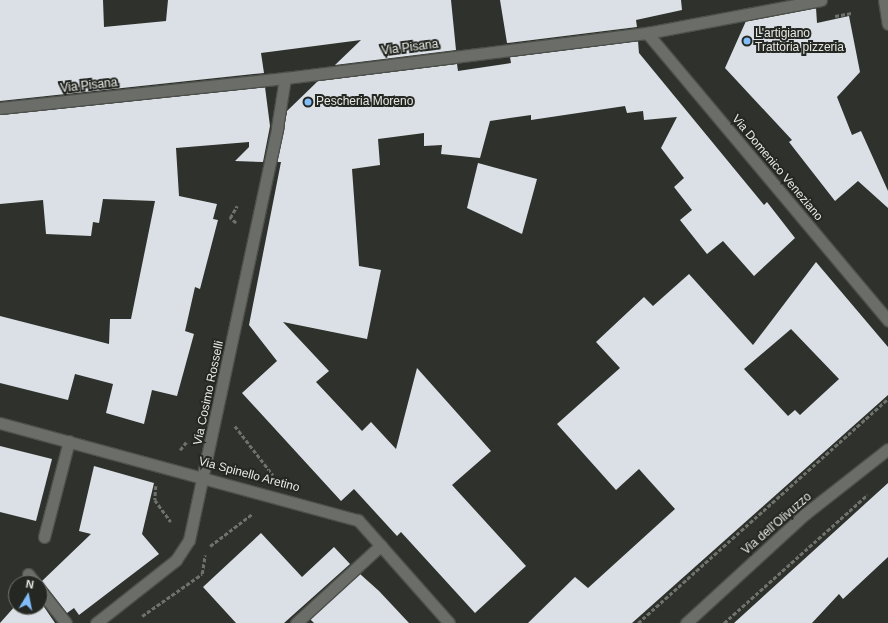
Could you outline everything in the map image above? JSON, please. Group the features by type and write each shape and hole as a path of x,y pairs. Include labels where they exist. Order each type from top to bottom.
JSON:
{"street":[{"name":"Via Pisana","path":"0,108 284,78 647,33 821,0"},
{"path":"884,0 888,24"},
{"name":"Via Domenico Veneziano","path":"647,33 888,320"},
{"name":"Via Cosimo Rosselli","path":"96,623 181,554 189,540 205,476 277,128 284,78"},
{"name":"Via Spinello Aretino","path":"0,424 205,476 358,520 449,623"},
{"path":"44,537 69,441"},
{"name":"Via dell'Olivuzzo","path":"686,623 806,514 888,449"},
{"path":"296,623 381,545"},
{"path":"48,600 66,623"}],"path":[{"path":"240,228 230,218 242,199"},
{"path":"638,623 888,399"},
{"path":"174,453 190,439"},
{"path":"157,481 155,500 173,527"},
{"path":"724,623 871,491"}],"building":[{"path":"0,0 103,0 104,27 166,21 168,0 451,0 456,50 335,65 361,40 261,53 264,73 0,101"},
{"path":"500,0 681,0 682,10 636,20 637,27 507,43"},
{"path":"816,8 817,23 849,16 860,72 837,97 852,135 861,131 888,191 888,208 858,181 835,201 789,142 792,140 725,68 746,21"},
{"path":"638,41 639,53 764,205 767,202 795,238 754,276 723,241 707,254 680,220 692,210 674,187 684,178 661,148 677,117 644,120 643,111 627,113 625,106 531,120 531,115 490,121 480,158 441,154 442,145 424,146 424,133 378,139 380,165 352,169 359,266 381,270 367,339 283,322 329,371 316,382 362,431 371,422 396,449 417,368 491,451 452,485 526,566 475,613 401,532 397,536 354,489 341,501 242,393 277,361 249,325 281,162 277,162 287,111 318,81 457,64 458,71 511,63 510,57"},
{"path":"265,87 270,126 263,162 235,161 249,147 249,142 176,148 179,196 217,204 213,219 218,220 200,289 195,287 185,331 194,334 177,396 152,390 144,424 106,413 113,384 75,374 68,400 0,383 0,316 109,344 110,319 131,319 155,201 103,199 99,223 93,222 91,236 46,234 43,200 0,204 0,115"},
{"path":"478,163 537,179 522,234 467,208"},
{"path":"816,262 888,347 888,395 632,623 528,623 575,577 588,588 675,509 639,469 616,490 557,424 620,368 596,342 644,297 653,306 689,274 753,345","holes":["791,329 839,379 800,415 795,410 788,416 744,369"]},
{"path":"0,446 52,459 36,521 0,512"},
{"path":"94,466 154,483 142,534 159,554 79,615 74,608 67,613 48,589 48,575 91,534 79,531"},
{"path":"888,483 888,557 843,599 839,594 812,623 734,623"},
{"path":"261,533 302,577 334,547 350,564 284,623 236,623 203,587"},
{"path":"360,574 379,591 409,623 314,623 310,619"},
{"path":"48,613 55,623 0,623 8,614 48,615"}],"place":[{"name":"L'artigiano Trattoria pizzeria","path":"747,41"},
{"name":"Pescheria Moreno","path":"308,102"}]}
